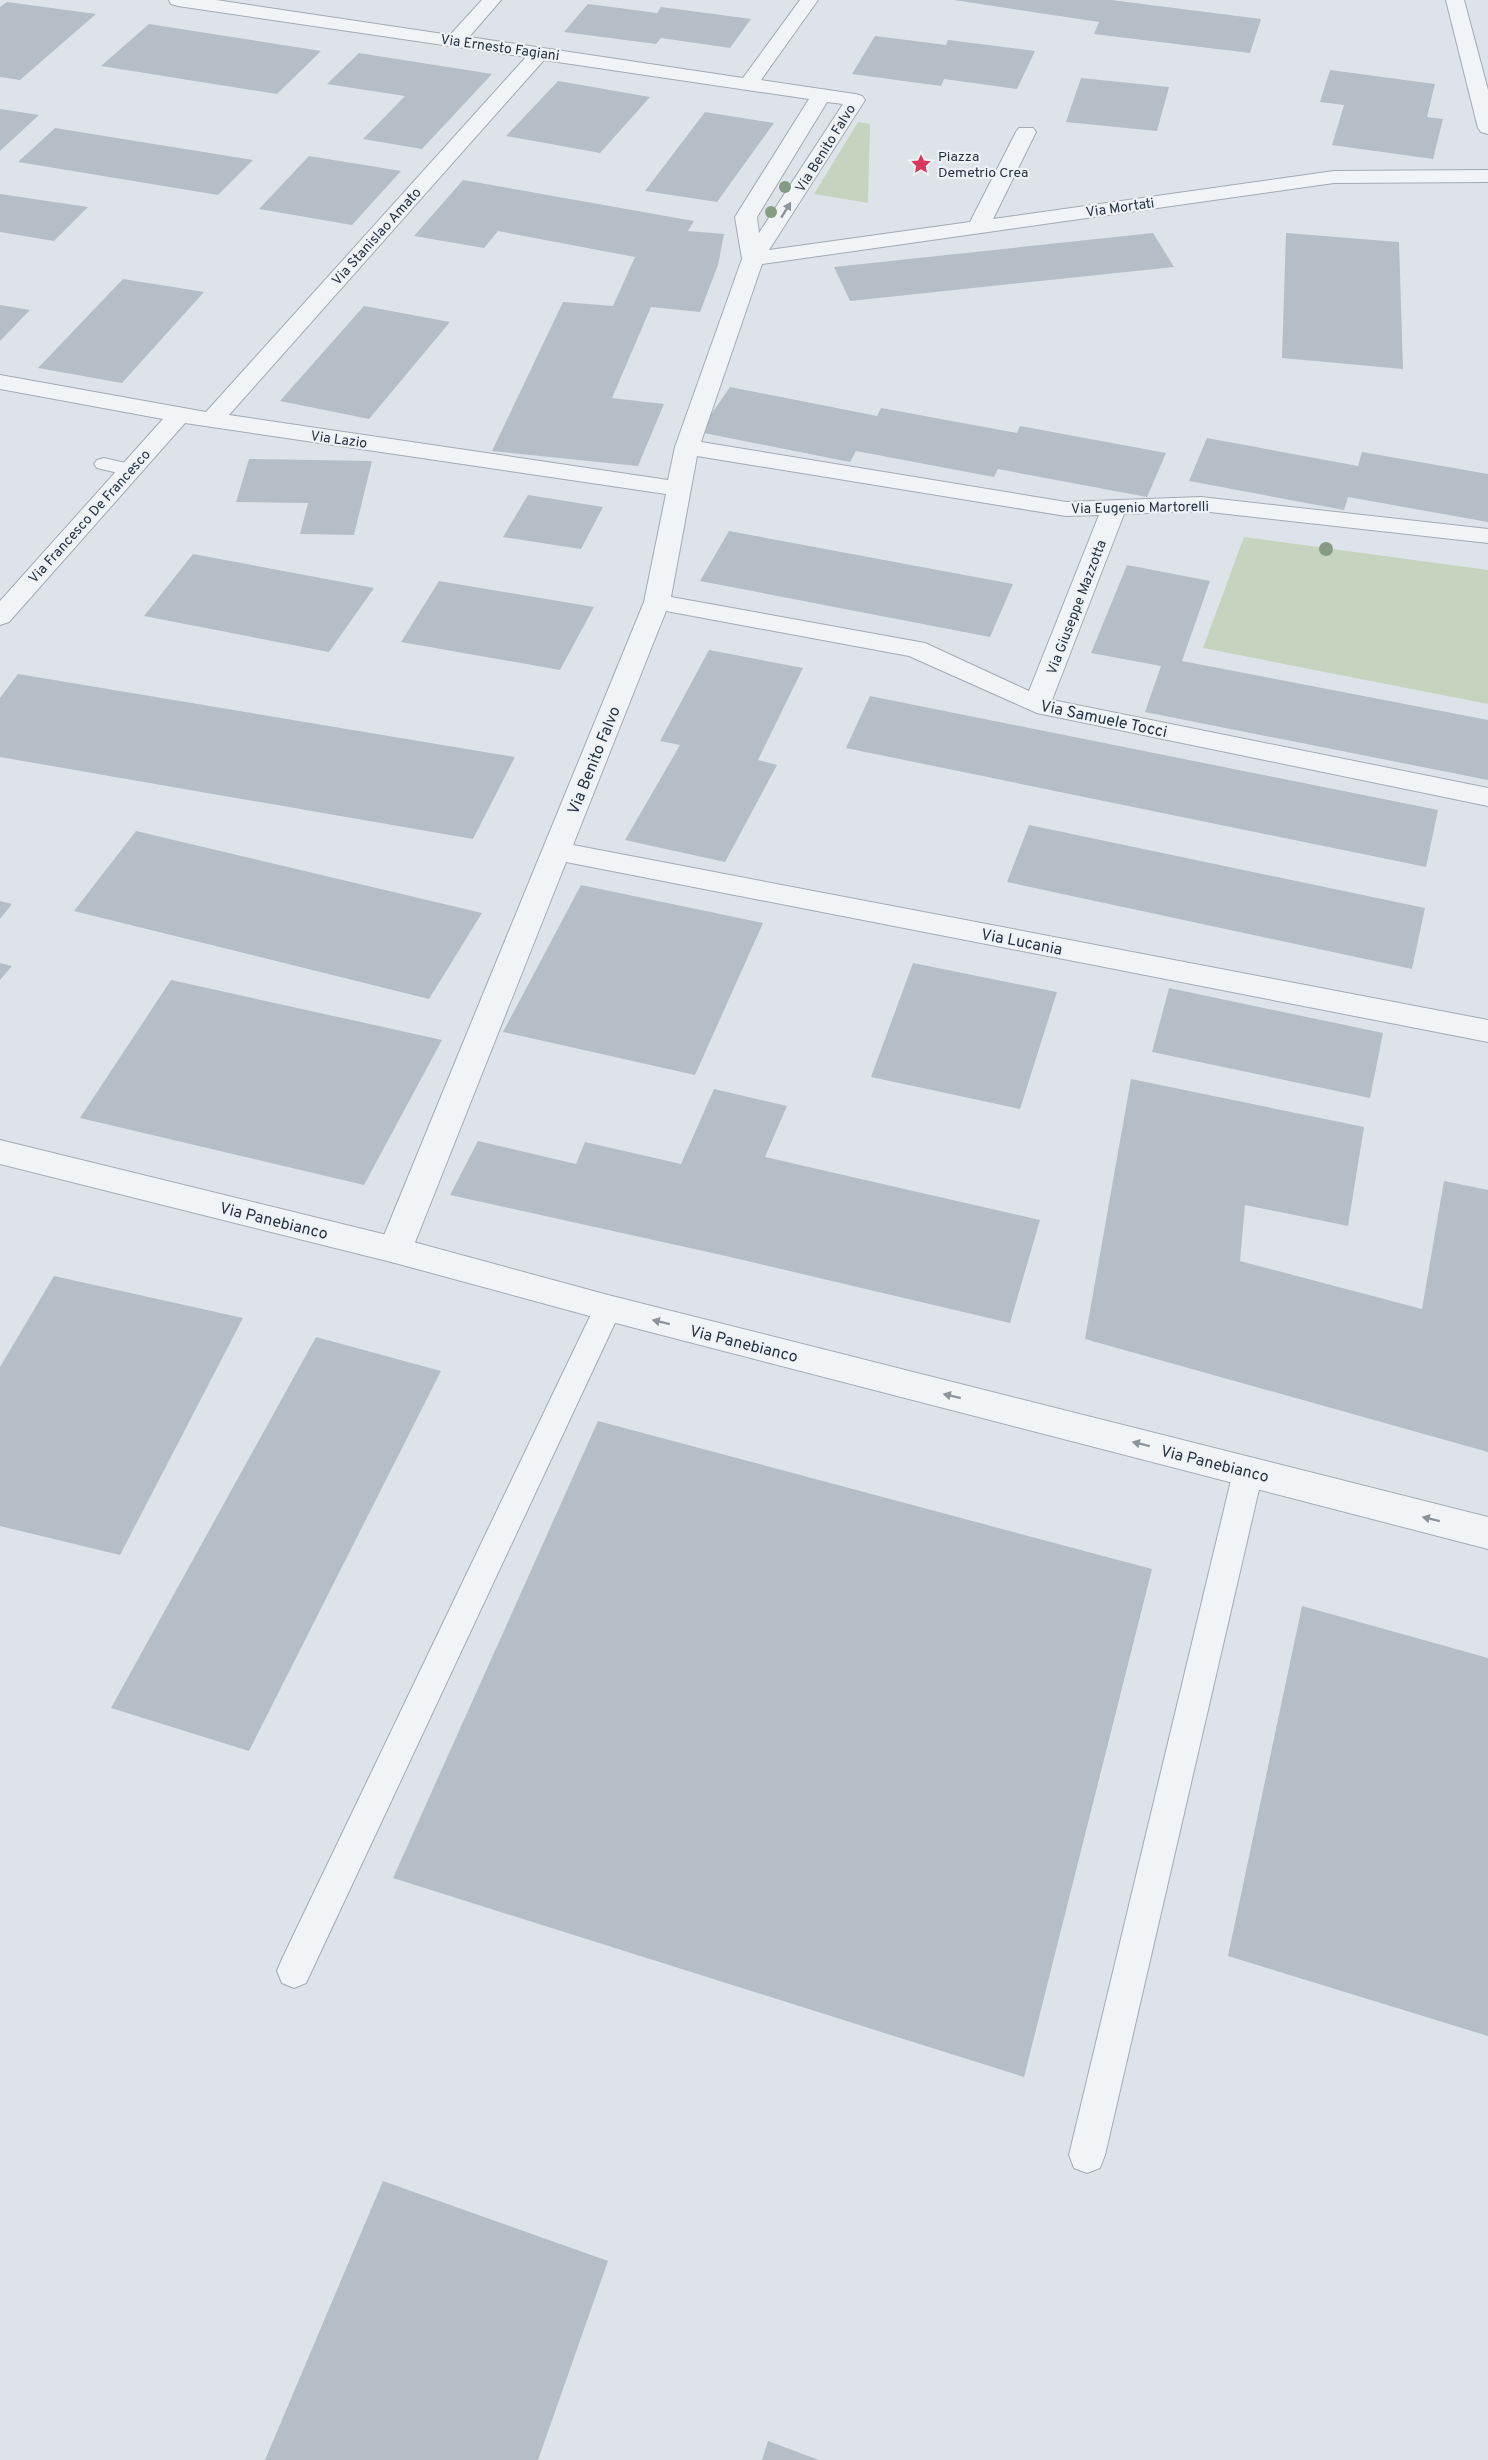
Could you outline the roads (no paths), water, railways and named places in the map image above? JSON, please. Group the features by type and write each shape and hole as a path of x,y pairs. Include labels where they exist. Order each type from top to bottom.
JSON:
{"street":[{"name":"Via Ernesto Fagiani","path":"178,0 821,95"},
{"path":"455,41 492,0"},
{"path":"749,83 809,0"},
{"path":"1455,0 1488,128"},
{"name":"Via Stanislao Amato","path":"212,420 540,53"},
{"name":"Via Benito Falvo","path":"395,1250 657,603 687,447 753,259 855,100 821,95 746,217 753,259"},
{"path":"978,227 1026,132"},
{"name":"Via Mortati","path":"753,259 1334,177 1488,176"},
{"name":"Via Lazio","path":"0,382 179,415 679,489"},
{"name":"Via Francesco De Francesco","path":"0,617 179,415"},
{"name":"Via Eugenio Martorelli","path":"687,447 1066,509 1201,504 1488,536"},
{"name":"Via Giuseppe Mazzotta","path":"1037,705 1114,509"},
{"name":"Via Samuele Tocci","path":"657,603 915,649 1037,705 1488,797"},
{"name":"Via Lucania","path":"557,851 1488,1031"},
{"name":"Via Panebianco","path":"0,1152 395,1250 608,1308 1488,1533"}],"lane":[{"path":"104,464 131,470"},
{"path":"294,1971 608,1308"},
{"path":"1087,2155 1248,1472"}],"place":[{"name":"Piazza Demetrio Crea","path":"921,164"}]}
